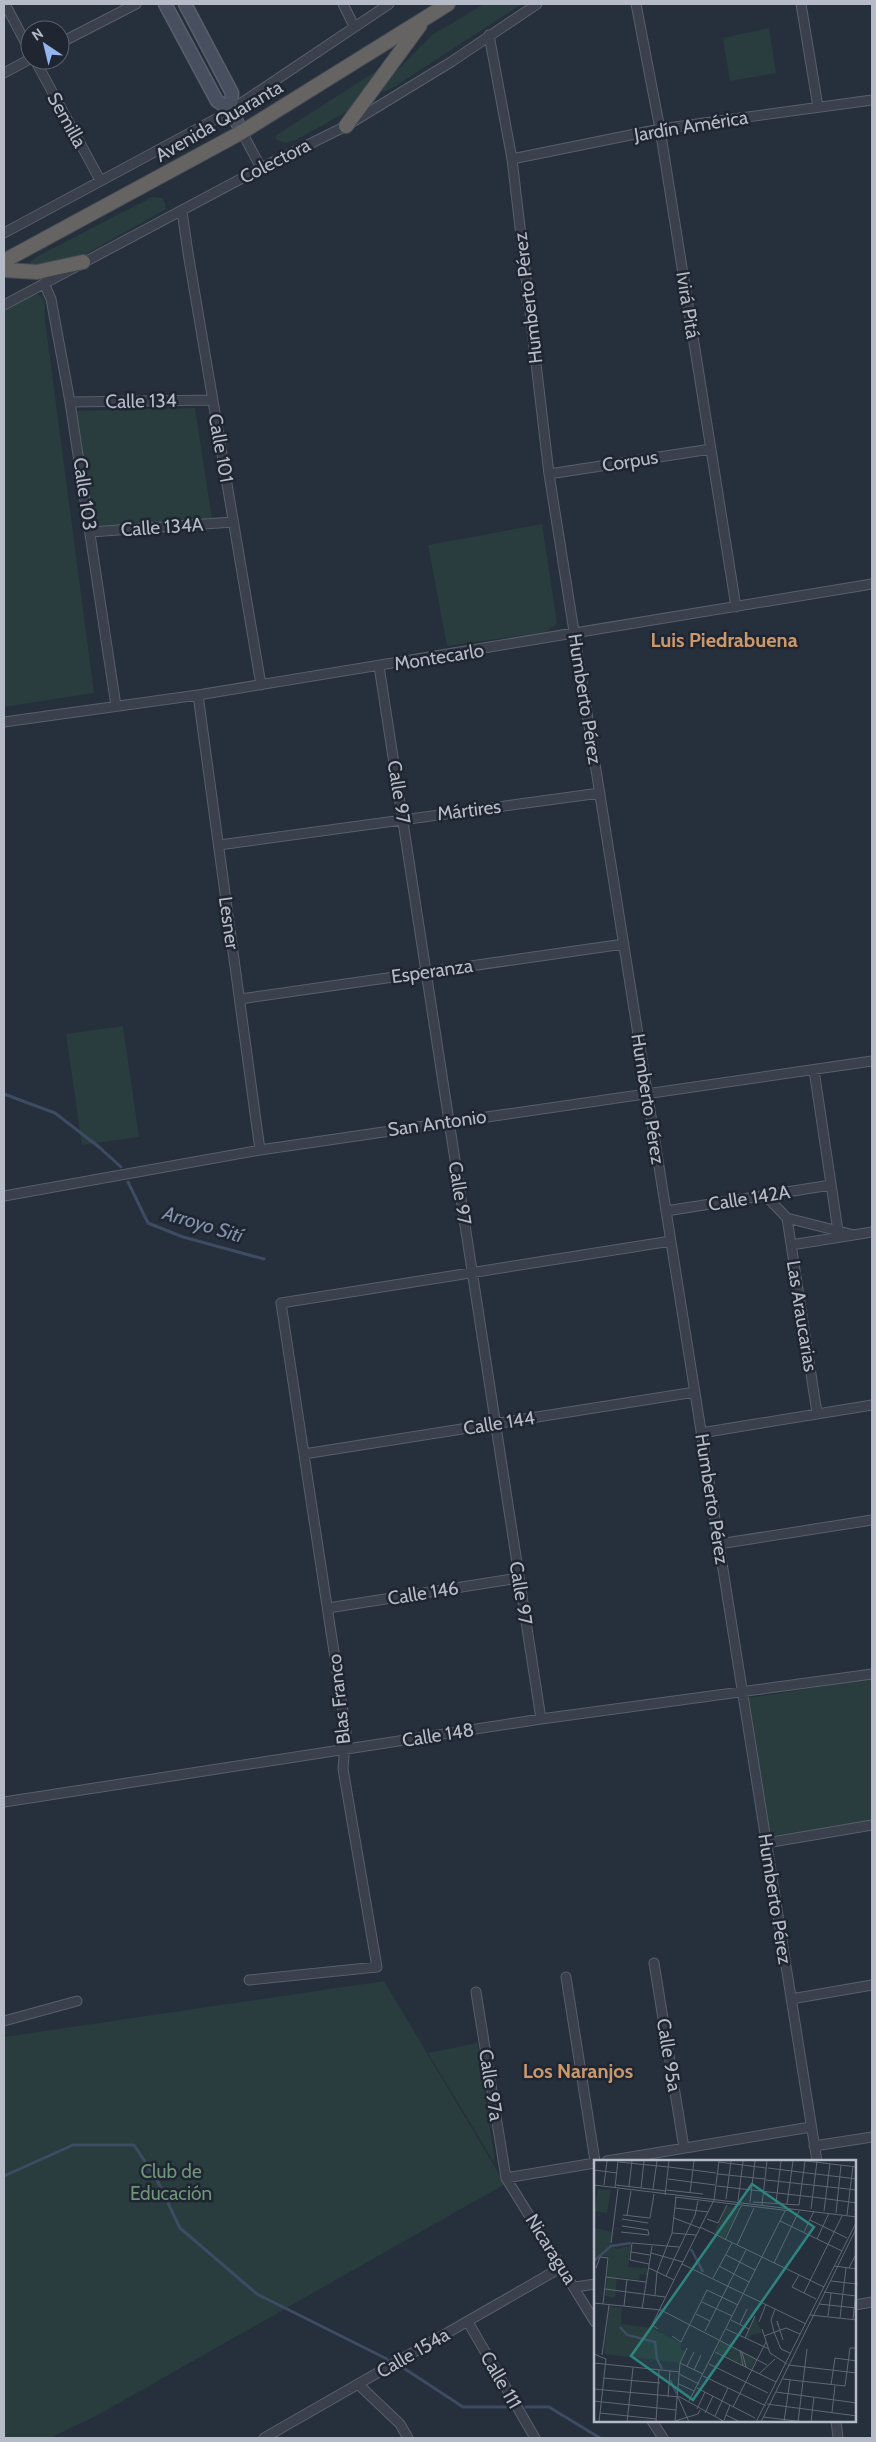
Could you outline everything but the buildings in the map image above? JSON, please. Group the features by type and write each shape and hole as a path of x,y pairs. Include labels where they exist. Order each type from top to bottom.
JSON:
{"highway":[{"name":"Avenida Quaranta","path":"4,261 242,132 448,4"},
{"path":"346,126 423,20"},
{"path":"4,270 37,272 83,262"}],"main road":[{"path":"165,4 217,101 231,110"},
{"path":"185,4 232,92 231,110 242,132"}],"street":[{"path":"5,4 20,33"},
{"path":"70,38 136,4"},
{"path":"342,4 354,26"},
{"path":"4,233 231,110 389,4"},
{"name":"Colectora","path":"4,305 261,168 346,126 451,62 537,4"},
{"name":"Ivirá Pitá","path":"636,4 660,129 736,606"},
{"path":"801,4 818,107"},
{"name":"Humberto Pérez","path":"489,35 512,159 549,474 817,2160"},
{"path":"4,73 20,64"},
{"name":"Semilla","path":"40,70 100,180"},
{"name":"Jardín América","path":"512,159 660,129 872,100"},
{"path":"242,132 261,168"},
{"name":"Calle 101","path":"182,211 261,685"},
{"name":"Calle 103","path":"44,283 51,299 70,402 116,706"},
{"name":"Calle 134","path":"70,402 212,400"},
{"name":"Corpus","path":"549,474 711,449"},
{"name":"Calle 134A","path":"90,532 233,522"},
{"name":"Montecarlo","path":"4,722 261,685 872,584"},
{"name":"Calle 97","path":"379,666 540,1719"},
{"name":"Lesner","path":"198,695 260,1150"},
{"name":"Mártires","path":"219,845 600,794"},
{"name":"Esperanza","path":"240,999 624,944"},
{"name":"San Antonio","path":"4,1196 260,1150 872,1061"},
{"path":"814,1070 838,1231"},
{"name":"Calle 142A","path":"666,1211 831,1185"},
{"path":"766,1196 787,1218 854,1235"},
{"name":"Las Araucarias","path":"787,1218 817,1413"},
{"path":"791,1245 872,1232"},
{"path":"472,1272 671,1241"},
{"name":"Blas Franco","path":"249,1980 377,1967 342,1769 346,1731 281,1302 472,1272"},
{"name":"Calle 144","path":"304,1454 695,1392"},
{"path":"701,1433 872,1405"},
{"path":"719,1544 872,1520"},
{"name":"Calle 146","path":"328,1608 519,1578"},
{"name":"Calle 148","path":"4,1802 540,1719 872,1674"},
{"path":"766,1843 872,1825"},
{"name":"Calle 95a","path":"654,1962 684,2148"},
{"path":"566,1977 595,2160"},
{"path":"791,1998 872,1985"},
{"name":"Calle 97a","path":"476,1992 506,2178"},
{"path":"4,2021 77,2001"},
{"path":"613,2160 811,2127"},
{"path":"814,2146 872,2137"},
{"path":"506,2178 594,2162"},
{"name":"Nicaragua","path":"506,2178 594,2320"},
{"name":"Calle 154a","path":"264,2438 562,2267"},
{"path":"574,2287 594,2284"},
{"path":"856,2305 872,2302"},
{"name":"Calle 111","path":"468,2322 535,2438"},
{"path":"359,2385 400,2424 408,2438"},
{"path":"653,2422 662,2438"},
{"path":"836,2422 838,2438"}],"green space":[{"path":"484,4 522,4 397,85 384,92 380,88 432,35"},
{"path":"769,28 776,73 730,81 723,38"},
{"path":"384,66 350,110 298,139 286,143 277,140 275,136"},
{"path":"152,197 162,198 166,209 75,260 32,266 30,262 36,257"},
{"path":"37,294 43,298 45,305 45,320 94,693 4,707 4,311 28,296"},
{"path":"195,408 212,519 88,533 72,411"},
{"path":"542,524 557,623 546,632 447,646 428,545"},
{"path":"123,1026 139,1137 82,1145 66,1034"},
{"path":"872,1678 872,1820 771,1836 749,1698"},
{"name":"Club de Educación","path":"384,1981 505,2184 96,2416 50,2438 4,2438 4,2037"},
{"path":"478,2043 495,2164 428,2053"}],"waterway":[{"name":"Arroyo Sití","path":"4,1094 55,1113 99,1147 121,1167"},
{"name":"Arroyo Sití","path":"128,1182 148,1223 183,1237 264,1259"},
{"path":"4,2176 73,2145 134,2145 157,2180 180,2228 257,2294 387,2359"},
{"path":"402,2367 463,2407 508,2407"},
{"path":"526,2407 549,2407 600,2438"}],"district":[{"name":"Luis Piedrabuena","path":"724,640"},
{"name":"Los Naranjos","path":"578,2071"}]}
